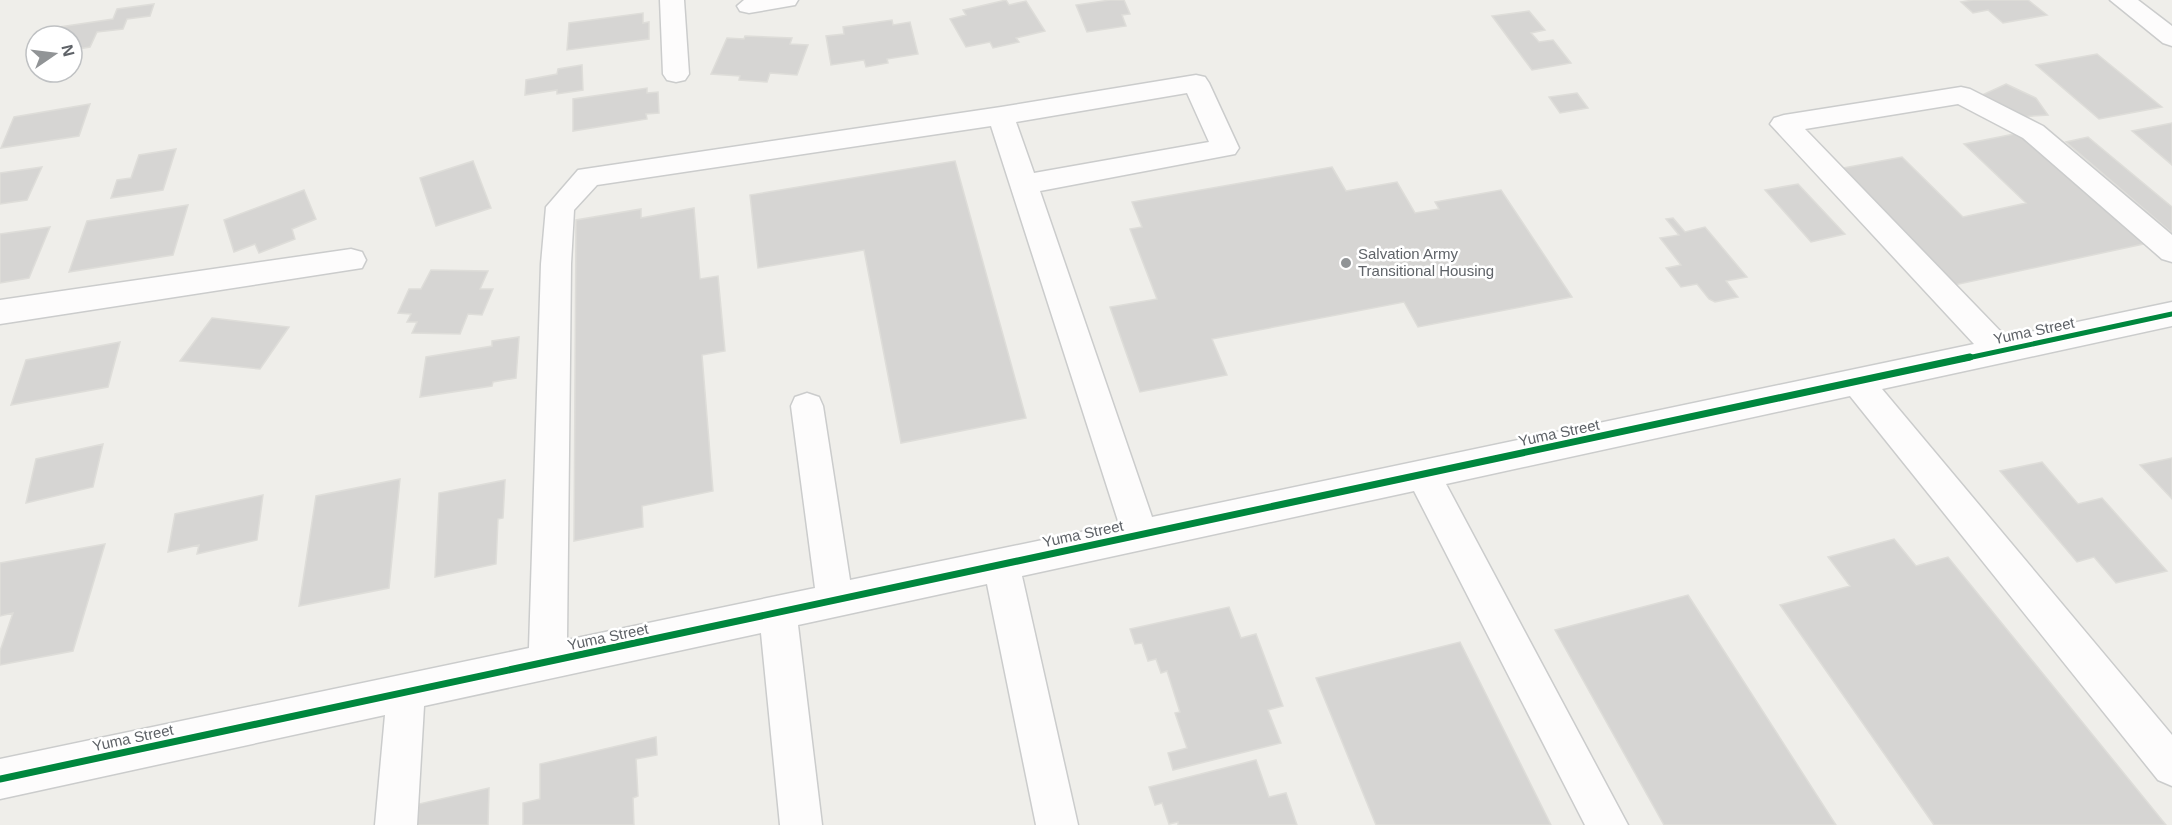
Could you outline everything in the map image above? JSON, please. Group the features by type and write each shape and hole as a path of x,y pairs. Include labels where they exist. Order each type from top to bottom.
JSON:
{"street":[{"path":"672,0 676,74"},
{"path":"749,6 786,0"},
{"path":"2122,0 2172,38"},
{"path":"548,662 556,264 560,207 588,177 1001,116 1196,83 1225,148 1024,184"},
{"path":"2000,351 1784,124 1961,95 2033,132 2172,251"},
{"path":"1001,116 1140,534"},
{"path":"0,312 351,260"},
{"name":"Yuma Street","path":"0,780 2172,314"},
{"path":"1857,381 2172,766"},
{"path":"807,406 835,600"},
{"path":"1423,474 1607,825"},
{"path":"1000,564 1057,825"},
{"path":"778,612 801,825"},
{"path":"396,825 406,692"}],"building":[{"path":"1006,0 1009,5 1026,1 1045,31 1016,38 1019,42 993,48 990,42 966,47 950,19 966,15 963,10"},
{"path":"1124,0 1130,14 1122,15 1126,26 1087,32 1076,5"},
{"path":"2028,0 2047,15 2003,23 1988,10 1973,13 1961,2"},
{"path":"154,4 150,16 127,19 123,29 97,32 90,47 84,48 84,24 80,24 113,19 117,9"},
{"path":"1529,11 1545,30 1531,33 1539,42 1553,40 1571,63 1532,70 1492,16"},
{"path":"643,13 643,23 649,22 649,39 567,50 569,23"},
{"path":"892,20 893,25 910,22 918,54 887,59 888,63 866,67 864,60 831,65 826,36 844,34 843,27"},
{"path":"745,36 792,38 790,44 808,45 797,75 770,73 767,82 739,80 740,76 711,74 727,38 744,39"},
{"path":"2097,54 2162,107 2099,119 2036,65"},
{"path":"582,65 583,90 557,94 557,90 525,95 526,80 557,74 558,69"},
{"path":"2006,84 2036,98 2048,115 2019,117 1982,95"},
{"path":"647,88 647,93 658,92 659,113 646,114 647,119 573,131 573,99"},
{"path":"1577,93 1588,108 1560,113 1549,97"},
{"path":"90,104 79,136 1,148 14,117"},
{"path":"2172,123 2172,165 2132,131"},
{"path":"2024,132 2148,243 1950,286 1838,169 1902,157 1963,217 2026,203 1964,144"},
{"path":"2088,137 2172,207 2172,233 2066,142"},
{"path":"176,149 163,190 111,198 117,180 131,178 139,155"},
{"path":"473,161 491,208 436,226 420,178"},
{"path":"955,161 1026,418 901,443 864,250 758,268 750,195"},
{"path":"42,167 27,200 0,204 0,173"},
{"name":"Salvation Army Transitional Housing","path":"1332,167 1346,191 1397,182 1415,213 1439,209 1435,202 1501,190 1572,297 1418,327 1404,302 1212,339 1227,375 1140,392 1110,307 1157,299 1130,229 1142,227 1132,202"},
{"path":"1798,184 1845,234 1811,242 1765,190"},
{"path":"304,190 316,219 292,229 295,239 259,253 255,244 234,252 224,220"},
{"path":"188,205 173,255 69,272 87,221"},
{"path":"694,208 700,279 718,276 725,351 702,355 713,491 642,506 643,527 574,541 576,220 641,209 641,218"},
{"path":"1673,218 1685,232 1705,227 1747,277 1726,281 1738,297 1715,302 1709,299 1697,284 1681,287 1666,268 1681,265 1660,238 1679,235 1666,219"},
{"path":"50,227 29,278 0,283 0,234"},
{"path":"431,270 488,271 480,289 493,289 482,315 468,314 460,334 412,333 417,322 407,322 411,314 398,313 409,289 421,289"},
{"path":"212,318 289,327 260,369 180,361"},
{"path":"519,337 516,378 493,382 492,386 420,397 426,357 492,346 492,341"},
{"path":"120,342 108,387 11,405 26,360"},
{"path":"103,444 93,487 26,503 36,459"},
{"path":"2172,458 2172,499 2140,465"},
{"path":"2042,462 2078,504 2102,498 2167,571 2116,583 2094,557 2077,562 2000,471"},
{"path":"400,479 389,588 299,606 316,496"},
{"path":"505,480 503,518 498,519 496,564 435,577 439,493"},
{"path":"263,495 257,540 197,554 199,545 168,552 175,514"},
{"path":"1894,539 1916,566 1948,557 2166,825 1934,825 1780,605 1850,586 1828,557"},
{"path":"105,544 73,651 0,665 0,651 13,613 0,616 0,563"},
{"path":"1688,595 1836,825 1664,825 1555,630"},
{"path":"1229,607 1241,638 1256,634 1283,706 1268,710 1281,743 1173,770 1168,753 1187,748 1175,713 1180,712 1167,671 1161,673 1156,659 1148,661 1142,643 1135,644 1130,629"},
{"path":"1460,642 1551,825 1376,825 1316,678"},
{"path":"656,737 657,755 636,759 638,796 633,798 634,825 523,825 523,803 540,799 540,764"},
{"path":"1256,760 1269,797 1286,793 1297,825 1178,825 1178,822 1169,824 1162,803 1155,805 1149,787"},
{"path":"489,788 488,825 408,825 410,806"}],"cycle path":[{"path":"0,779 2172,314"}],"place":[{"name":"Salvation Army Transitional Housing","path":"1346,263"}]}
